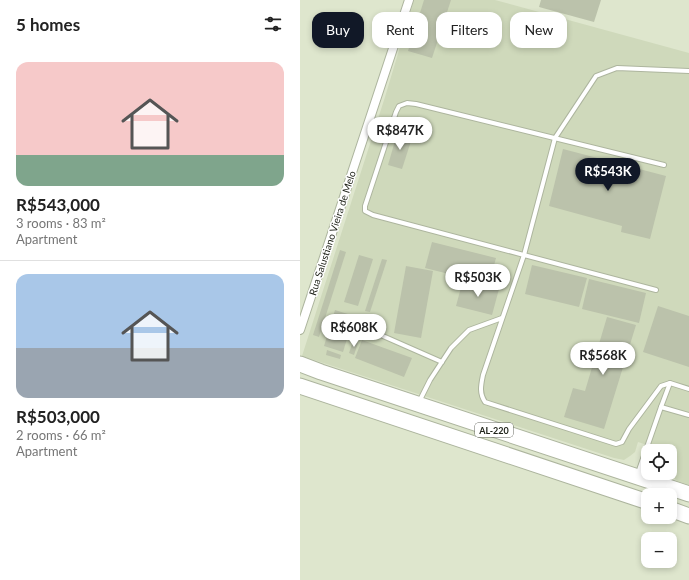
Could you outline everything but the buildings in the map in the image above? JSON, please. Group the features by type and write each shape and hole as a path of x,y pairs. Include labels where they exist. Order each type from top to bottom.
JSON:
{"highway":[{"name":"AL-220","path":"300,364 689,494"},
{"name":"AL-220","path":"300,386 641,500"},
{"path":"677,512 689,516"}],"street":[{"name":"Rua Salustiano Vieira de Melo","path":"300,330 409,0"}],"lane":[{"path":"689,71 617,68 596,76 555,138 524,255 480,387 482,397 485,402 616,444 622,442 629,429 661,386 670,383 689,389"},
{"path":"656,290 373,215 365,211 365,206 396,112 399,106 407,103 664,165"},
{"path":"418,404 430,380 451,348 470,330 502,318"},
{"path":"367,330 442,362"},
{"path":"636,477 670,383"},
{"path":"661,407 689,415"}],"shaded area":[{"path":"414,0 495,0 539,12 510,12 510,48 567,48 567,20 689,53 689,485 676,480 677,444 644,444 638,442 635,452 624,460 614,458 302,356 400,48 428,48 428,12 410,12"}]}
